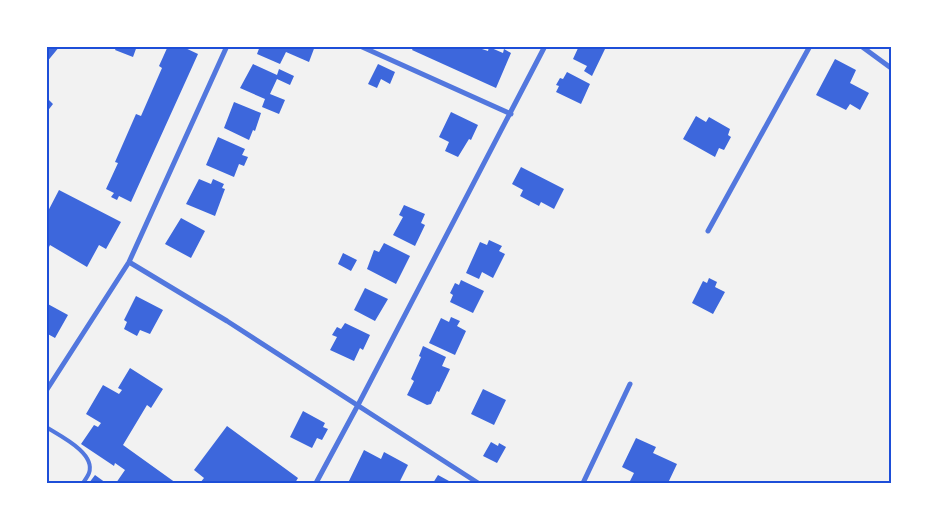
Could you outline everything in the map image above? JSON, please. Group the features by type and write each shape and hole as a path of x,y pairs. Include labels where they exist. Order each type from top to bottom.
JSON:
{"street":[{"path":"46,390 129,262 227,46"},
{"path":"361,46 510,114"},
{"path":"316,483 545,46"},
{"path":"708,231 810,46"},
{"path":"861,46 891,68"},
{"path":"129,262 227,320 478,483"},
{"path":"583,483 630,384"}],"lane":[{"path":"46,427 83,451 90,460 90,472 83,483"}],"building":[{"path":"46,46 60,46 46,63"},
{"path":"117,46 137,46 133,57 115,50"},
{"path":"168,46 181,46 198,54 131,202 119,196 117,200 111,197 114,193 106,189 118,163 115,162 136,114 141,116 162,68 159,66"},
{"path":"260,46 315,46 309,62 286,52 280,64 257,54"},
{"path":"414,46 473,46 488,51 489,47 503,53 504,49 511,53 496,88 412,50"},
{"path":"579,46 599,46 605,49 592,76 584,71 587,66 573,59"},
{"path":"835,59 856,70 850,83 869,93 860,110 850,104 846,110 816,95"},
{"path":"253,64 277,75 279,69 294,76 290,85 277,79 270,94 285,100 279,114 262,107 265,99 240,88"},
{"path":"378,64 395,72 390,84 381,79 377,88 368,84"},
{"path":"567,72 590,84 581,104 556,92 559,86 556,85"},
{"path":"46,97 53,104 46,113"},
{"path":"234,102 261,113 255,131 253,130 249,140 224,128"},
{"path":"451,112 478,125 471,140 469,139 458,157 445,151 449,142 439,137"},
{"path":"696,116 706,122 709,117 730,129 728,135 731,137 724,150 719,148 715,157 683,139"},
{"path":"218,137 245,149 242,155 248,157 244,166 239,164 234,177 206,165"},
{"path":"521,167 564,189 554,209 541,202 539,206 520,196 523,190 512,184"},
{"path":"199,179 211,184 213,179 224,184 222,188 225,189 215,216 186,204"},
{"path":"59,190 121,222 106,249 99,245 87,267 50,245 46,253 46,215"},
{"path":"404,205 425,214 421,223 425,225 415,246 393,235 403,217 399,215"},
{"path":"181,218 205,231 191,258 165,244"},
{"path":"489,240 502,246 499,251 505,254 493,278 482,272 479,279 466,273 480,242 487,245"},
{"path":"384,243 410,256 396,284 367,269 374,250 379,252"},
{"path":"343,253 357,260 351,271 338,264"},
{"path":"709,278 717,282 715,287 725,292 713,314 692,303 703,281 707,283"},
{"path":"461,280 484,291 473,313 450,302 453,295 450,293 455,283 459,285"},
{"path":"365,288 388,299 375,321 354,310"},
{"path":"136,296 163,310 150,334 140,330 137,336 124,329 127,322 124,320"},
{"path":"46,303 68,315 55,338 46,333"},
{"path":"451,317 460,321 457,326 466,331 455,355 429,343 441,318 449,322"},
{"path":"345,323 370,335 363,350 360,348 354,361 330,350 337,337 332,335 337,327 341,329"},
{"path":"423,346 446,357 442,366 450,369 439,392 437,391 431,404 427,405 407,395 414,381 411,379 421,357 419,356"},
{"path":"130,368 163,389 151,408 147,405 123,445 176,483 116,483 125,470 115,463 114,466 81,444 94,425 98,427 101,423 86,414 103,385 119,394 122,390 118,388"},
{"path":"483,389 506,400 494,425 471,414"},
{"path":"303,411 325,423 323,427 328,429 322,440 317,438 312,448 290,437"},
{"path":"227,426 298,478 295,483 200,483 204,478 194,470"},
{"path":"636,438 656,447 653,453 677,464 668,483 629,483 634,473 622,467"},
{"path":"491,442 498,446 499,443 506,447 497,463 483,456"},
{"path":"364,450 381,459 384,452 408,465 399,483 375,483 371,481 371,483 348,483"},
{"path":"95,475 106,483 89,483"},
{"path":"438,475 449,481 448,483 433,483"}]}
